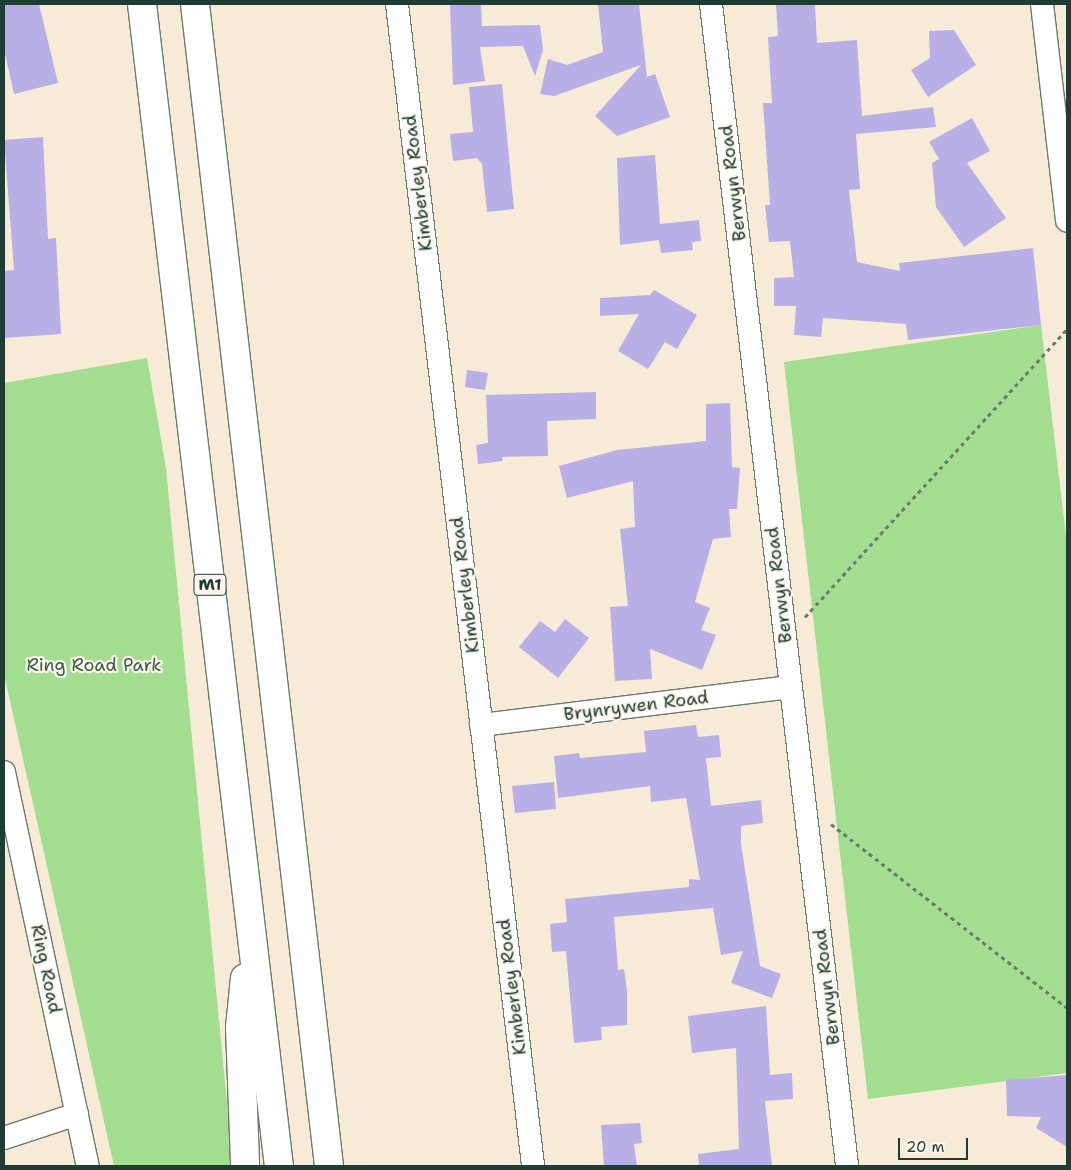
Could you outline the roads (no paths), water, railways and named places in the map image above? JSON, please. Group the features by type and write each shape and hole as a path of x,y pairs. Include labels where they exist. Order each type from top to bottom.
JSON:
{"highway":[{"name":"M1","path":"142,4 279,1166"},
{"path":"195,4 328,1166"},
{"path":"245,1166 240,1027 250,927"}],"street":[{"name":"Kimberley Road","path":"397,4 533,1166"},
{"name":"Berwyn Road","path":"711,4 847,1166"},
{"path":"1042,4 1067,221"},
{"name":"Brynrywen Road","path":"481,725 790,687"},
{"name":"Ring Road","path":"4,772 88,1166"},
{"path":"4,1138 78,1114"}],"park label":[{"name":"Ring Road Park","path":"94,665"}]}
